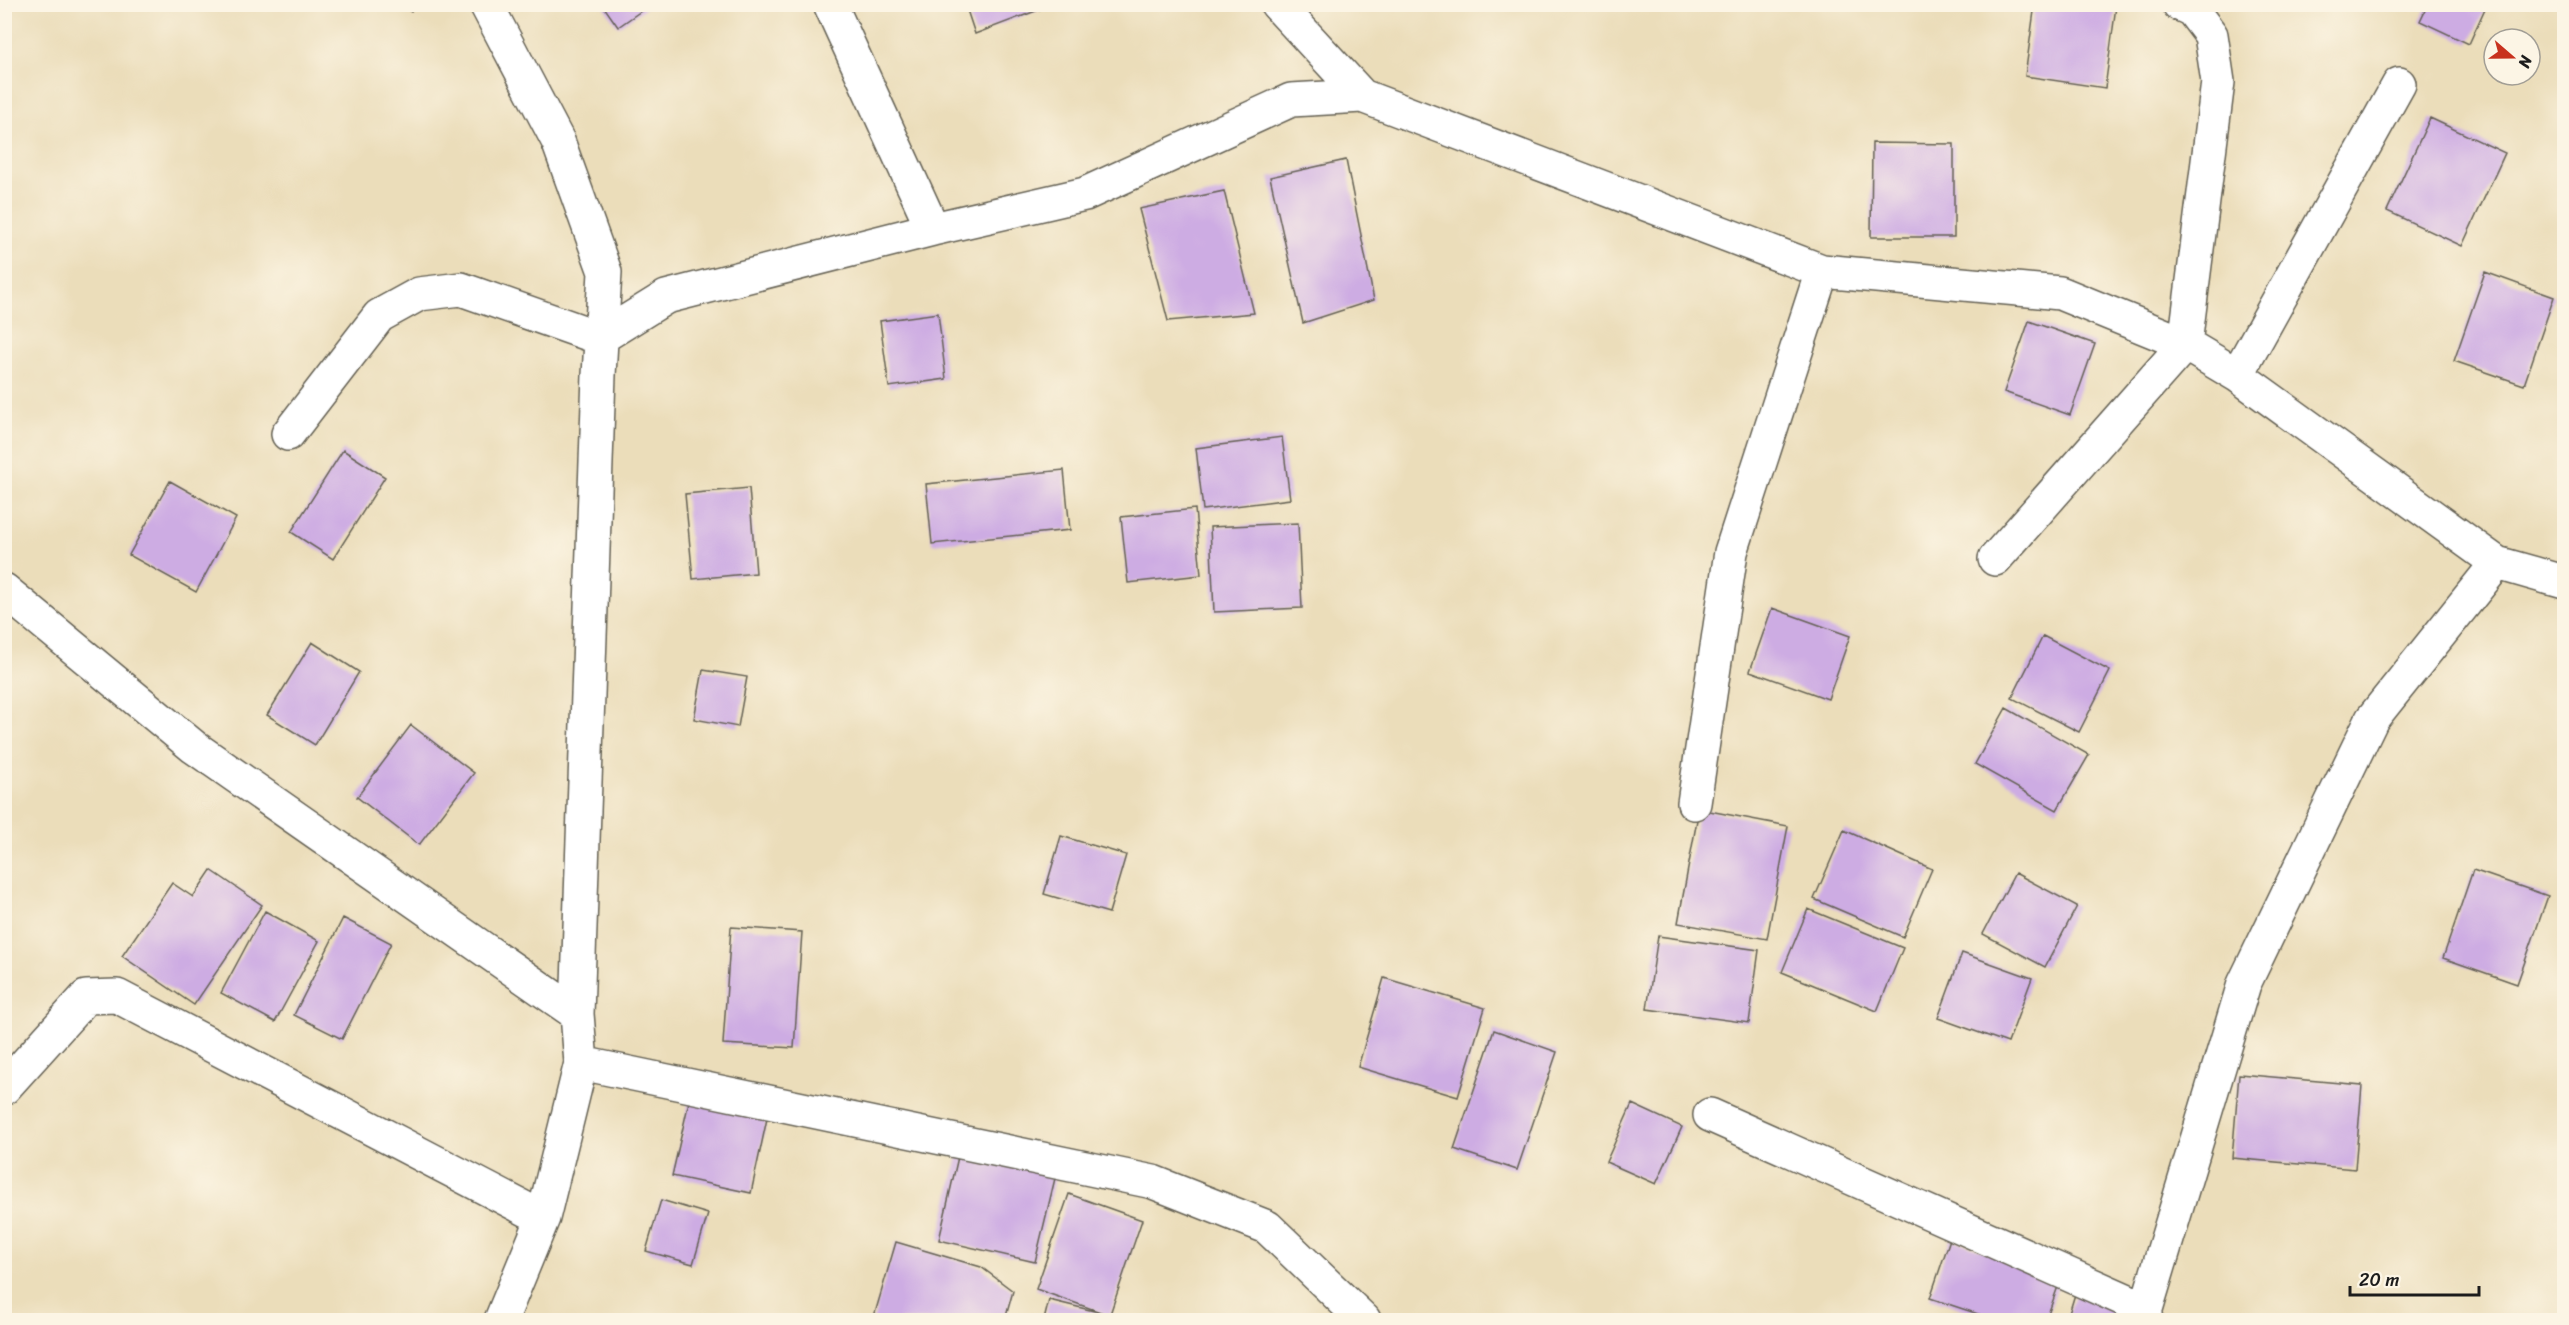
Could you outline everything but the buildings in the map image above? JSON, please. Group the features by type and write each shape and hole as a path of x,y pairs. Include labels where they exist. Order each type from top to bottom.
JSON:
{"street":[{"path":"486,4 558,141 605,272 600,338 577,1014 581,1063 543,1218 501,1320"},
{"path":"830,4 933,229"},
{"path":"1277,4 1362,96"},
{"path":"1995,559 2185,344 2218,82 2211,35 2192,10 2179,4"},
{"path":"2237,375 2399,84"},
{"path":"600,338 666,297 933,229 1086,195 1292,100 1362,96 1822,271 2060,293 2185,344 2237,375 2497,563 2565,582"},
{"path":"1694,803 1731,552 1822,271"},
{"path":"288,434 379,316 419,294 461,289 600,338"},
{"path":"1710,1115 2146,1315 2244,984 2372,720 2497,563"},
{"path":"4,590 194,747 577,1014"},
{"path":"4,1088 86,997 117,996 543,1218"},
{"path":"581,1063 1153,1182 1268,1227 1364,1320"}]}
